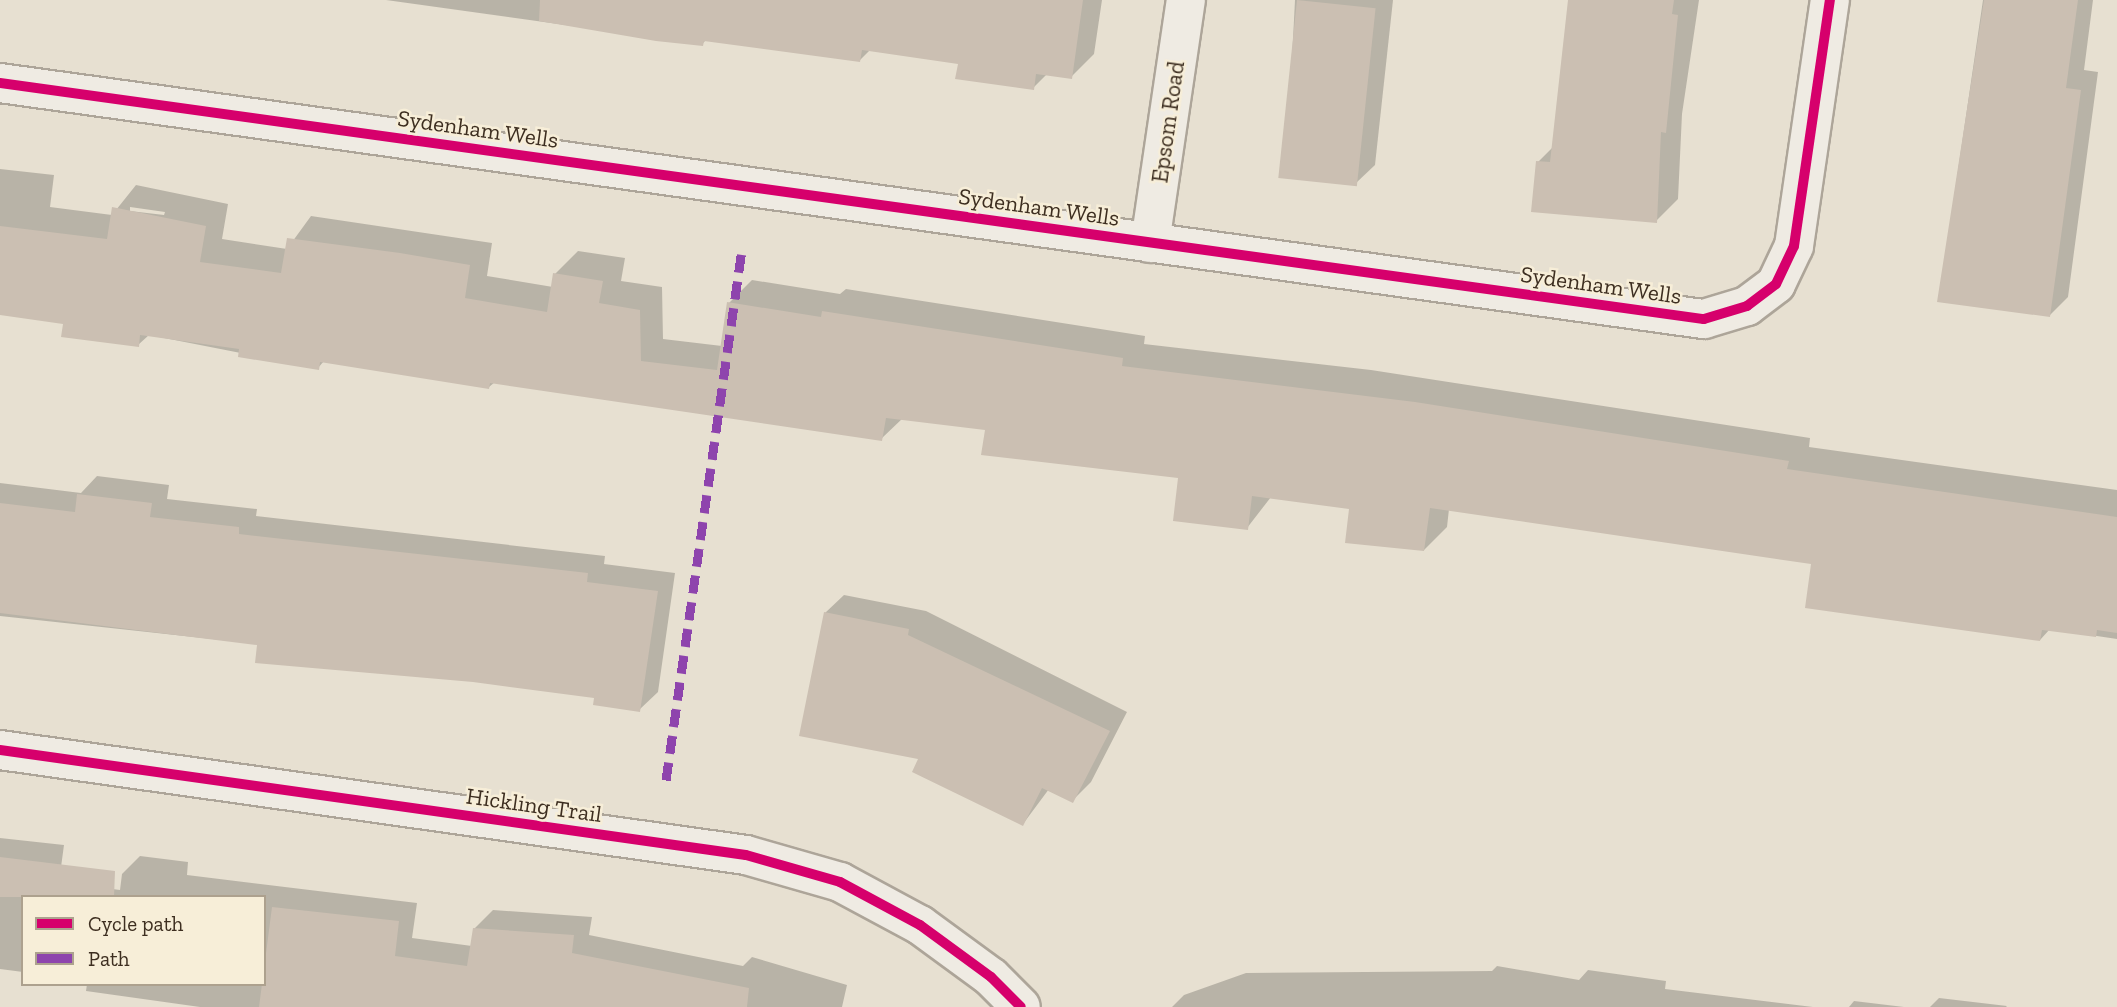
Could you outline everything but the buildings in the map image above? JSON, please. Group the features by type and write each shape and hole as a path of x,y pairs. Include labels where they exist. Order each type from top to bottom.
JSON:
{"street":[{"name":"Epsom Road","path":"1150,243 1186,0"},
{"name":"Sydenham Wells","path":"0,83 1663,316 1704,319 1747,306 1776,284 1794,246 1830,0"},
{"name":"Hickling Trail","path":"0,750 747,855 839,882 920,925 991,976 1021,1007"}],"marked path":[{"path":"666,780 742,249"}],"cycle path":[{"path":"0,83 1704,319 1747,306 1776,284 1794,246 1830,0"},
{"path":"0,750 746,855 840,882 920,925 991,977 1021,1007"}]}
